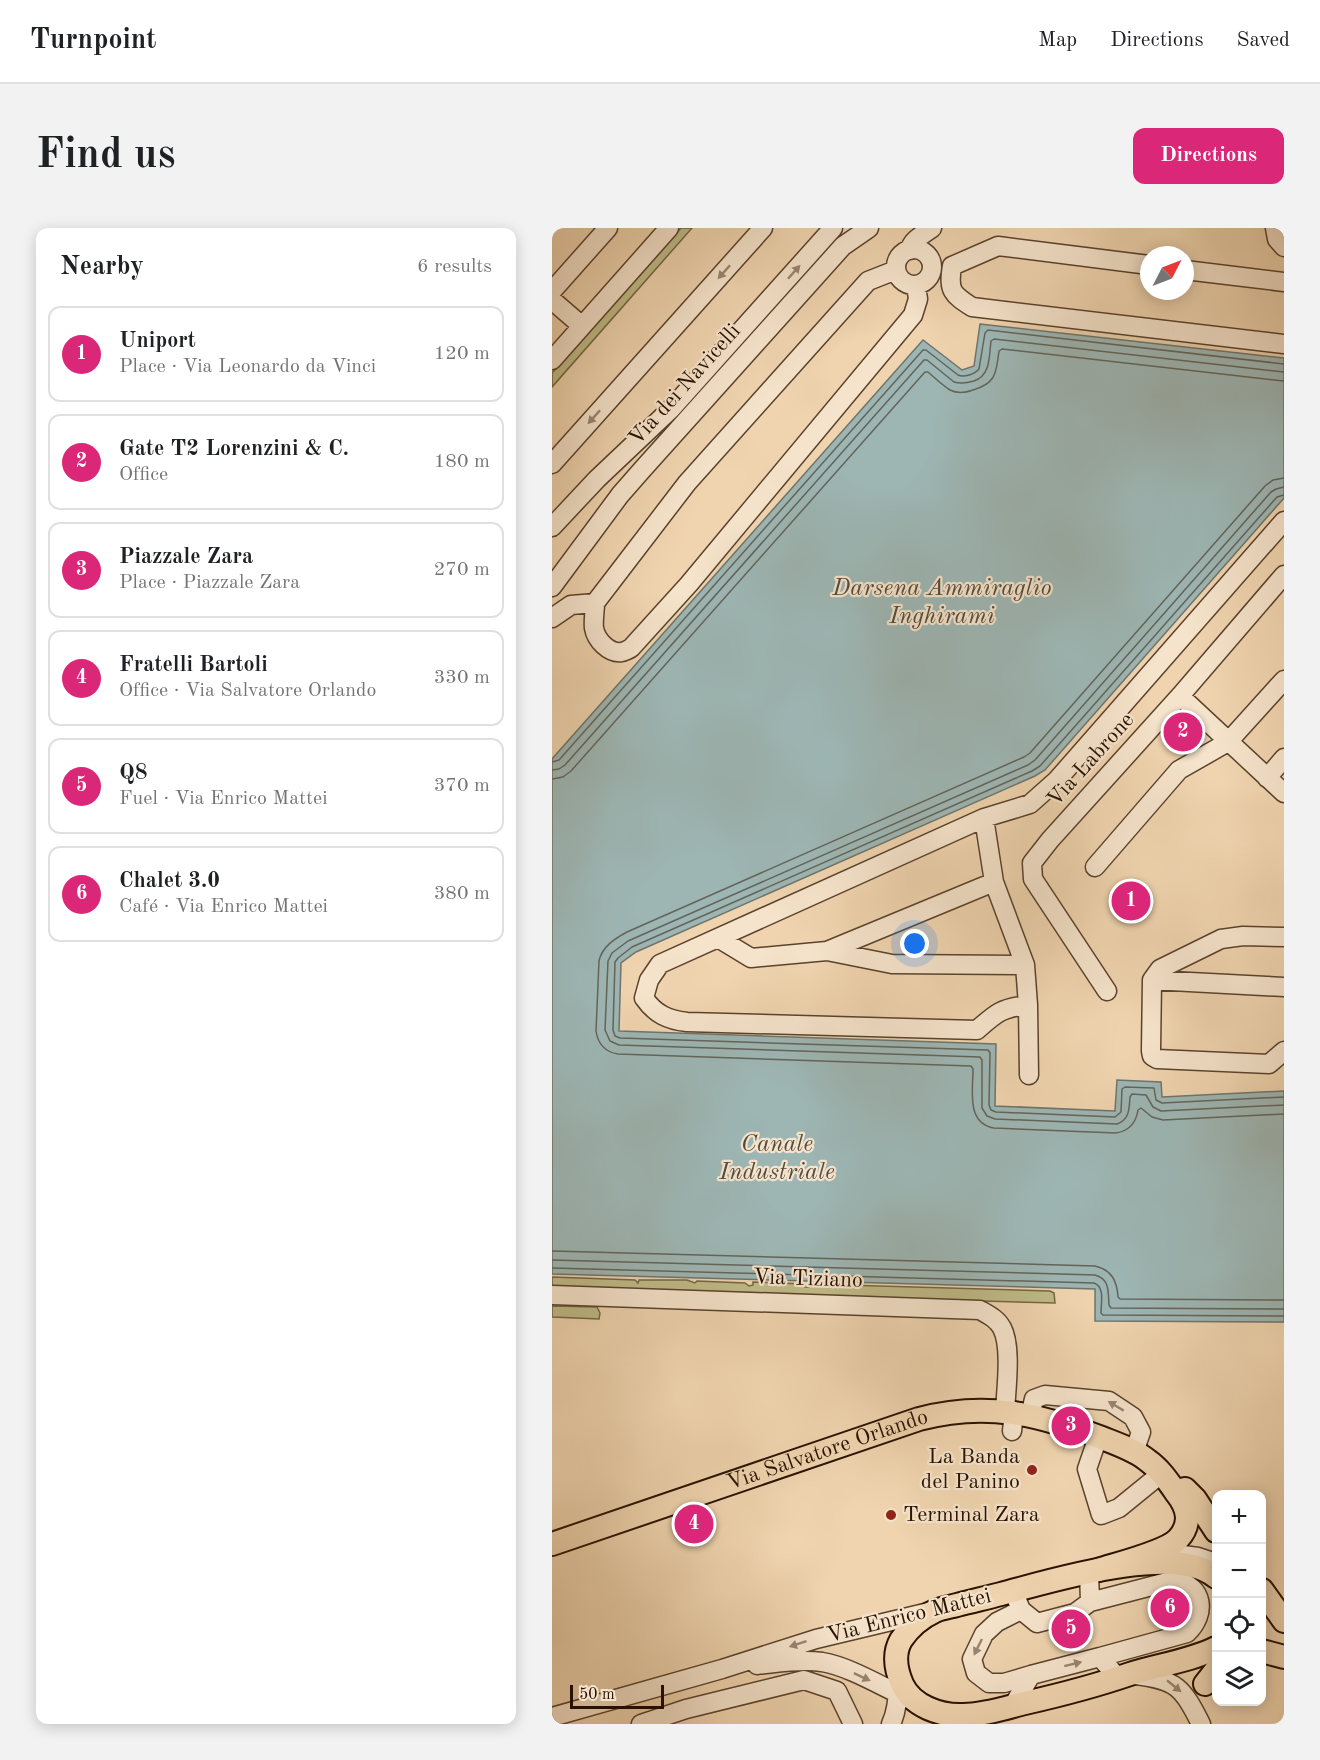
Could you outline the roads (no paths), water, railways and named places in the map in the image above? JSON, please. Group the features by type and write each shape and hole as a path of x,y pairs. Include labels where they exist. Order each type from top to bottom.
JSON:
{"main road":[{"name":"Via Salvatore Orlando","path":"552,1544 919,1419 969,1410 1067,1426 1134,1452 1163,1474"},
{"path":"1163,1474 1179,1483 1194,1499 1212,1525"},
{"name":"Via Enrico Mattei","path":"937,1611 1017,1600 1093,1571 1164,1548 1174,1542 1181,1536 1188,1512 1163,1474"},
{"name":"Via Enrico Mattei","path":"1093,1571 1162,1562 1190,1565 1212,1574"},
{"path":"937,1611 915,1625 903,1638 897,1653 897,1671 907,1698 947,1714 984,1713 1124,1676 1212,1663"},
{"path":"1266,1652 1284,1657"}],"street":[{"path":"552,291 608,228"},
{"path":"552,360 669,228"},
{"path":"552,464 763,228"},
{"path":"552,527 597,478 671,409 833,228"},
{"name":"Via dei Navicelli","path":"552,587 620,495 641,471 843,246 869,228"},
{"path":"910,250 910,245 917,238 932,228"},
{"path":"1278,230 1277,239 1284,247"},
{"path":"1140,264 998,246 952,266 950,285 954,295 972,307 1284,344"},
{"path":"910,250 924,253 931,266 927,279 916,285 903,282 896,270 899,257 910,250"},
{"path":"896,270 868,281 687,483 595,603 593,626 596,636 604,645 614,651 622,652 631,648 689,584 901,331 913,315 918,299 916,285"},
{"path":"1194,271 1284,282"},
{"path":"552,300 582,326"},
{"path":"1028,1005 1011,1007 996,1013 977,1030 687,1022 669,1020 651,1008 644,998 649,980 660,964 984,818 1030,804 1057,780 1284,521"},
{"name":"Via Labrone","path":"1107,991 1033,879 1032,863 1284,575"},
{"path":"552,618 571,605 595,603"},
{"path":"1095,867 1179,770 1228,742 1284,680"},
{"path":"1180,696 1284,793"},
{"path":"1267,778 1284,758"},
{"path":"984,818 994,882 1025,965 1029,1075"},
{"path":"827,951 994,882"},
{"path":"1284,937 1243,936 1221,939 1160,969 1152,980 1151,1051 1152,1056 1157,1059 1269,1064 1284,1051"},
{"path":"718,938 751,958 827,951 892,964 1025,965"},
{"path":"1152,980 1284,987"},
{"name":"Via Tiziano","path":"552,1294 980,1310 990,1315 1001,1327 1005,1336 1007,1381 1015,1418"},
{"path":"1015,1418 1034,1399 1045,1395 1109,1401 1133,1417 1141,1432 1134,1452"},
{"path":"1098,1437 1088,1469 1101,1515 1119,1508 1163,1474"},
{"name":"Via Enrico Mattei","path":"1140,1564 1160,1557 1177,1555 1198,1557 1212,1562"},
{"path":"1090,1602 1093,1571"},
{"path":"1175,1580 1193,1588 1200,1600 1199,1616 1187,1633 1004,1683 989,1683 976,1673 972,1659 984,1634 1017,1600 1037,1623 1074,1613 1090,1602 1175,1580"},
{"name":"Via Enrico Mattei","path":"552,1717 722,1669 816,1639 937,1611"},
{"path":"1100,1657 1124,1676 1160,1678 1170,1682 1187,1698 1201,1724"},
{"name":"Via Enrico Mattei","path":"722,1669 794,1662 822,1662 907,1698"},
{"path":"1206,1724 1203,1706 1212,1667"},
{"path":"1013,1706 1031,1674"},
{"path":"641,1724 686,1708 804,1680 837,1691 853,1724"},
{"path":"891,1724 895,1714 907,1698"},
{"path":"930,1724 957,1721 984,1713"}],"water":[{"path":"980,324 1284,358 1284,498 1045,770 636,952 621,963 619,1031 996,1044 995,1106 1115,1111 1117,1080 1161,1082 1162,1097 1284,1091 1284,1322 1095,1321 1095,1289 552,1274 552,759 923,340 962,370 974,366"}],"place":[{"name":"Gate T2 Lorenzini & C.","path":"1183,732"},
{"name":"Uniport","path":"1131,901"},
{"name":"Piazzale Zara","path":"1071,1426"},
{"name":"La Banda del Panino","path":"1032,1470"},
{"name":"Terminal Zara","path":"891,1515"},
{"name":"Fratelli Bartoli","path":"694,1524"},
{"name":"Chalet 3.0","path":"1170,1608"},
{"name":"Q8","path":"1071,1629"}],"water label":[{"name":"Darsena Ammiraglio Inghirami","path":"942,603"},
{"name":"Canale Industriale","path":"777,1159"}]}
